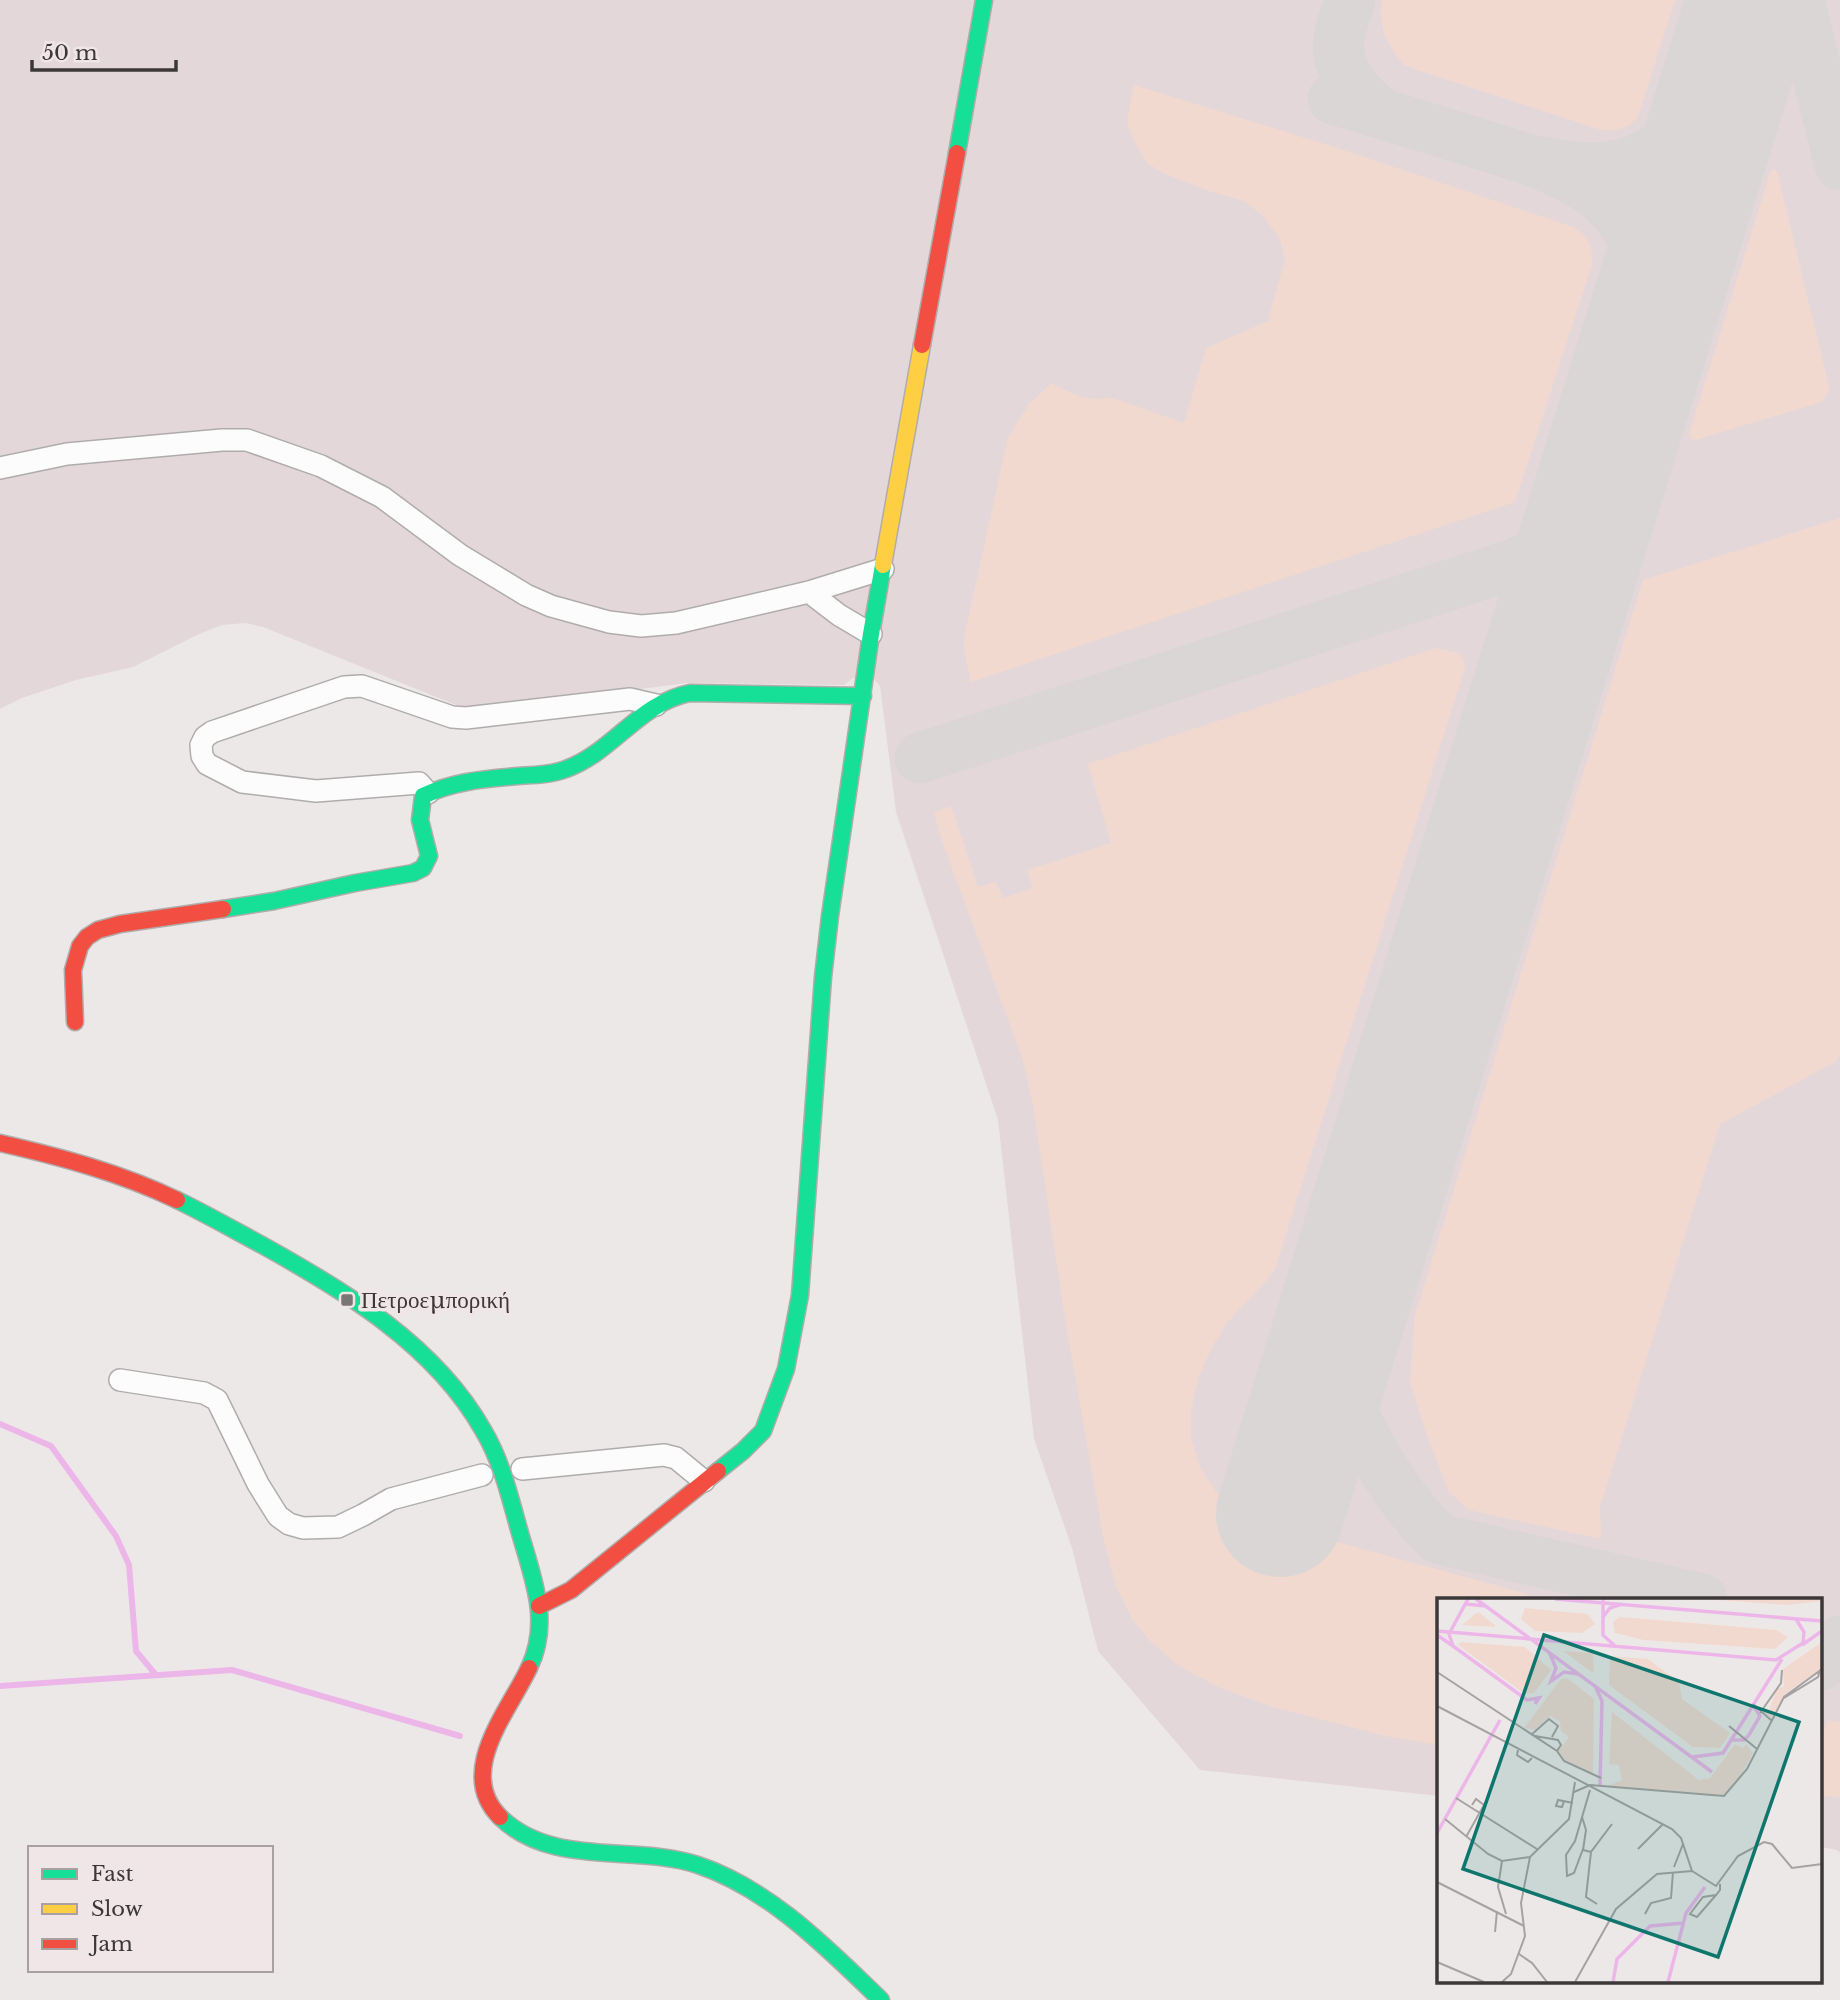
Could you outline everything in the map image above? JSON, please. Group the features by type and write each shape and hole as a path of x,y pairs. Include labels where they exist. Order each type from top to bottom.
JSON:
{"street":[{"path":"539,1606 571,1590 743,1451 763,1430 786,1369 800,1295 823,977 830,916 871,634 984,0"},
{"path":"0,468 67,454 247,440 321,467 382,497 460,555 499,580 551,606 580,616 641,626 676,623 809,592 883,569"},
{"path":"809,592 839,615 871,634"},
{"path":"428,793 419,783 316,791 242,782 207,764 202,756 201,745 205,737 212,732 344,687 362,686 452,717 466,718 630,699 656,705"},
{"path":"75,1022 74,963 76,951 86,937 120,923 274,901 414,873 423,868 429,856 420,827 419,810 423,796 439,788 461,783 549,774 571,768 615,739 656,705 678,695 863,696"},
{"path":"0,1143 100,1169 187,1205 302,1267 377,1317 447,1380 471,1411 496,1458 539,1606 540,1632 534,1660 482,1761 485,1794 493,1811 516,1833 546,1844 671,1858 725,1877 779,1909 881,2000"},
{"path":"120,1380 204,1393 217,1400 258,1483 278,1516 289,1524 303,1528 338,1527 391,1499 482,1475"},
{"path":"522,1469 664,1455 676,1458 704,1481"}],"shaded area":[{"path":"0,0 1840,0 1840,1853 1822,1847 1822,1598 1437,1598 1437,1796 1200,1770 1098,1651 1072,1548 1034,1439 998,1120 896,812 880,686 874,679 853,678 844,685 687,683 471,711 263,627 246,623 222,625 133,667 76,680 22,698 0,709"},
{"path":"1382,0 1675,0 1638,117 1620,129 1609,130 1598,129 1405,66 1385,36 1381,20"},
{"path":"1134,85 1331,146 1573,227 1589,243 1592,265 1516,499 1512,503 971,682 964,648 965,633 1008,438 1029,404 1052,383 1080,396 1112,398 1184,423 1206,348 1268,321 1285,259 1280,239 1262,215 1244,201 1163,173 1147,163 1132,137 1127,121"},
{"path":"1771,170 1777,172 1830,390 1822,402 1695,440 1689,434"},
{"path":"1840,518 1840,1052 1837,1061 1720,1124 1600,1507 1601,1539 1469,1510 1449,1492 1410,1381 1415,1315 1643,580"},
{"path":"1436,648 1459,653 1464,660 1465,668 1274,1272 1227,1323 1212,1347 1199,1376 1191,1410 1191,1437 1200,1468 1215,1490 1236,1507 1300,1532 1524,1593 1532,1598 1437,1598 1437,1745 1385,1736 1273,1707 1218,1687 1179,1666 1151,1642 1132,1619 1116,1586 1104,1541 1065,1318 1033,1104 1022,1057 942,841 934,812 951,806 978,887 996,882 1003,898 1033,888 1027,870 1111,843 1088,764"},
{"path":"1827,1720 1840,1722 1840,1798 1822,1795 1823,1737"}],"waterway":[{"path":"0,1424 51,1446 116,1536 129,1565 136,1651 156,1675"},
{"path":"0,1686 232,1670 460,1736"}],"taxiway":[{"path":"1333,99 1383,114 1357,91 1340,60 1339,37 1350,0"},
{"path":"1799,0 1840,165"},
{"path":"1647,333 1640,260 1627,228 1616,213 1586,187 1531,160 1588,168 1633,161 1681,132 1700,114 1728,73"},
{"path":"1383,114 1531,160"},
{"path":"920,758 1514,564 1567,536 1578,525 1601,480"},
{"path":"1336,1333 1342,1381 1360,1427 1396,1488 1439,1539 1698,1598"},
{"path":"1822,1664 1840,1641"}],"runway":[{"path":"1280,1513 1751,0"}],"traffic: fast":[{"path":"957,153 984,0"},
{"path":"718,1471 763,1431 786,1369 800,1295 823,977 883,565"},
{"path":"223,909 413,873 423,868 429,856 420,820 423,796 469,782 566,769 598,751 641,717 672,698 690,693 863,696"},
{"path":"177,1200 325,1281 356,1301 414,1346 463,1400 483,1430 501,1470 535,1588 539,1636 529,1668"},
{"path":"500,1817 521,1833 544,1843 569,1849 674,1859 724,1876 750,1889 797,1922 881,2000"}],"traffic: slow":[{"path":"883,565 922,345"}],"traffic: jam":[{"path":"922,345 957,153"},
{"path":"75,1022 73,970 80,946 87,937 98,930 120,924 223,909"},
{"path":"0,1143 90,1167 177,1200"},
{"path":"539,1606 571,1590 718,1471"},
{"path":"500,1817 488,1799 483,1781 484,1761 499,1722 529,1668"}],"place":[{"name":"Πετροεμπορική","path":"347,1300"}]}
